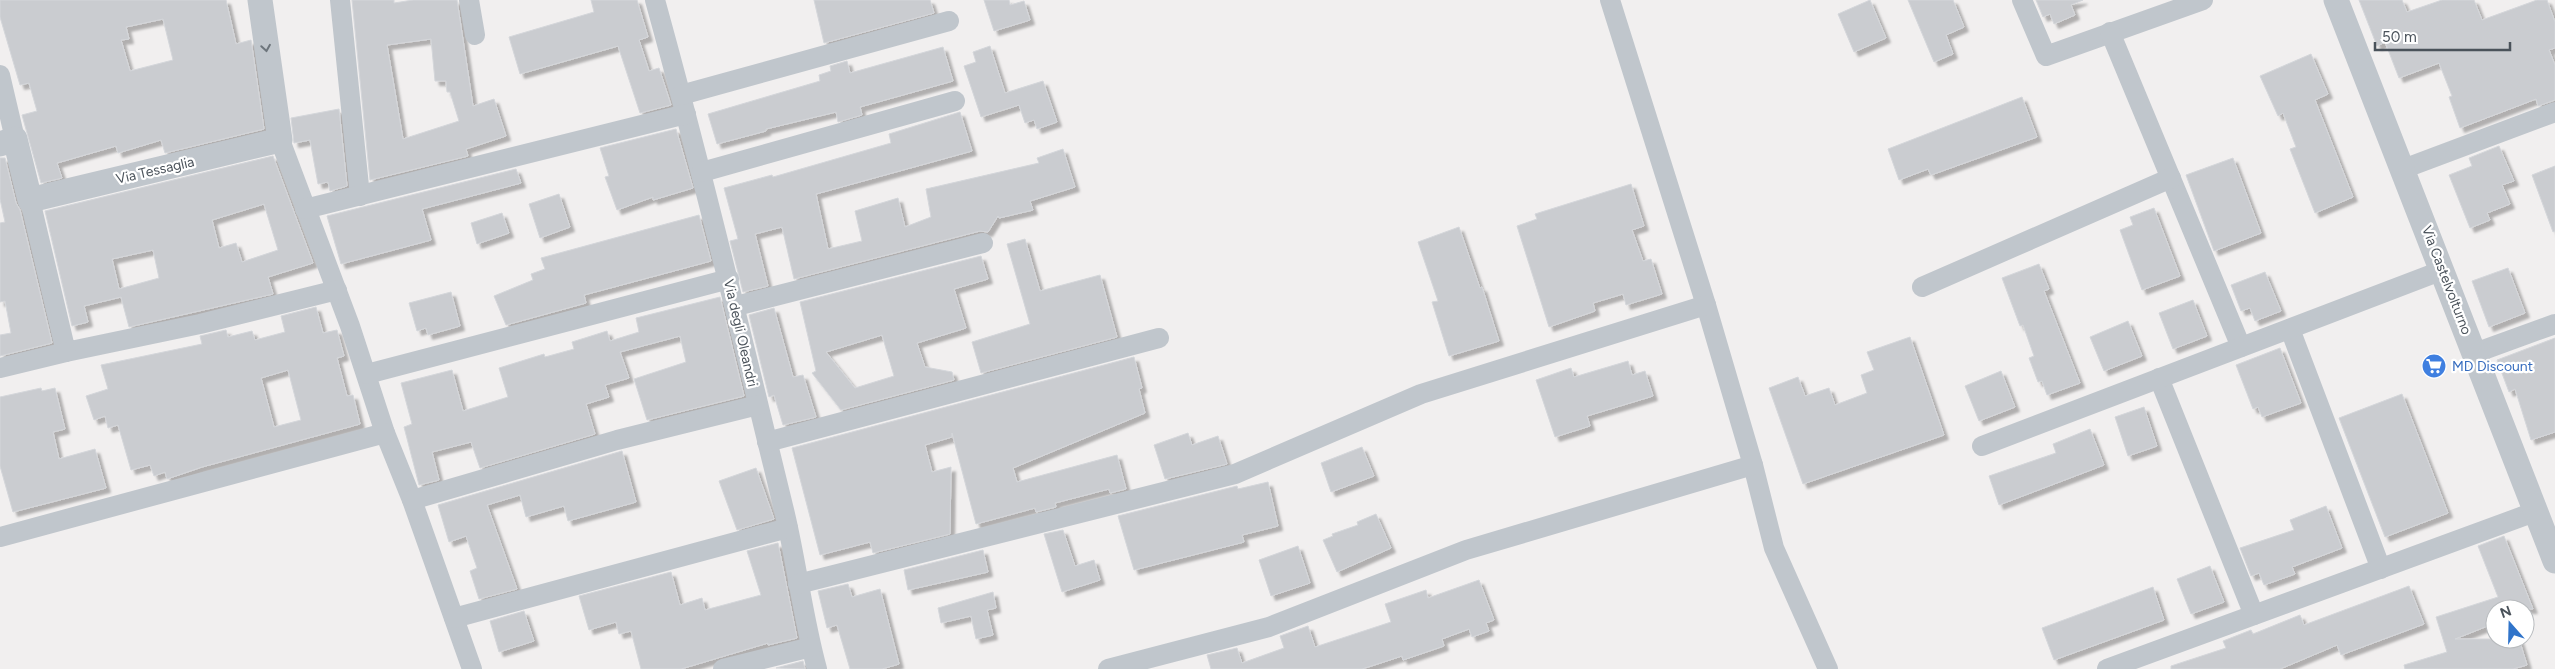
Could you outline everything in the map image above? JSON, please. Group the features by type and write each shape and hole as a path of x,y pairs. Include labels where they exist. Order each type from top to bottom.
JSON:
{"street":[{"path":"260,0 280,140 337,290 367,374 385,433 412,500 454,618 465,667"},
{"path":"340,0 360,196"},
{"path":"469,0 475,35"},
{"name":"Via degli Oleandri","path":"655,0 736,306 788,528 817,669"},
{"path":"1610,0 1706,305 1753,465 1774,548 1828,669"},
{"path":"2022,0 2046,56 2203,0"},
{"name":"Via Castelvolturno","path":"2336,0 2555,561"},
{"path":"305,209 360,196 683,105 949,22"},
{"path":"2110,32 2242,347"},
{"path":"0,75 8,141 30,200 66,352"},
{"path":"702,172 955,101"},
{"path":"2403,169 2555,112"},
{"name":"Via Tessaglia","path":"30,200 280,140"},
{"path":"1922,287 2171,178"},
{"path":"736,306 983,242"},
{"path":"1982,446 2442,270"},
{"path":"367,374 729,279"},
{"path":"0,368 200,324 337,290"},
{"path":"798,584 1234,474 1420,394 1706,305"},
{"path":"2475,354 2555,324"},
{"path":"2290,329 2381,569"},
{"path":"767,442 1159,338"},
{"path":"2159,378 2254,615"},
{"path":"412,500 617,440 758,405"},
{"path":"0,537 385,433"},
{"path":"1108,669 1268,627 1466,550 1753,465"},
{"path":"2107,669 2537,511"},
{"path":"454,618 788,528"},
{"path":"723,669 811,647"}],"building":[{"path":"0,0 226,0 236,44 251,40 264,129 165,153 161,140 118,153 116,146 57,163 62,178 41,183 22,115 37,111 29,83 20,85 0,17","holes":["163,19 173,60 130,71 121,40 129,39 126,27"]},
{"path":"352,0 394,0 394,3 413,0 457,0 473,106 494,99 506,136 466,149 468,156 370,180","holes":["431,39 435,81 446,81 447,92 450,92 459,121 403,139 387,45"]},
{"path":"591,0 637,0 648,37 639,40 649,71 659,68 671,105 640,113 618,46 520,74 509,37 594,12"},
{"path":"814,0 930,0 934,13 824,43"},
{"path":"984,0 1009,0 1010,5 1024,1 1030,20 994,31"},
{"path":"1870,0 1886,38 1854,52 1838,14"},
{"path":"1908,0 1953,0 1964,27 1946,35 1953,54 1934,62"},
{"path":"2036,0 2083,0 2071,5 2075,15 2054,24 2050,14 2043,17"},
{"path":"2359,0 2402,0 2407,12 2442,0 2474,0 2482,20 2537,0 2547,0 2555,22 2555,48 2549,50 2555,65 2555,100 2538,106 2536,99 2460,128 2449,97 2452,96 2439,63 2399,78 2385,42 2377,46"},
{"path":"990,46 1005,93 1043,81 1057,122 1037,129 1034,120 1025,123 1019,105 981,117 964,66 976,62 973,52"},
{"path":"943,47 953,81 860,107 862,115 838,122 836,112 766,129 766,131 717,144 708,114 820,81 819,75 831,71 830,66 847,61 850,73"},
{"path":"2311,54 2328,94 2315,100 2353,197 2315,213 2290,149 2296,147 2283,113 2278,116 2260,76"},
{"path":"2022,97 2037,137 1931,175 1928,169 1899,180 1888,149"},
{"path":"339,109 347,186 330,191 328,182 318,184 310,140 294,143 291,118"},
{"path":"960,112 972,151 816,194 828,249 862,241 855,211 898,198 905,227 931,217 926,189 1039,163 1037,158 1063,149 1075,187 1030,201 1033,210 999,218 998,216 988,232 980,231 794,279 782,227 755,234 768,286 743,292 730,241 738,239 724,188 772,175 773,177 891,143 889,134"},
{"path":"676,129 693,188 653,200 653,197 617,210 605,177 609,176 600,148"},
{"path":"2499,146 2514,181 2502,185 2510,204 2487,213 2490,220 2470,228 2449,175 2472,166 2469,158"},
{"path":"273,156 313,263 268,277 273,294 129,327 121,297 84,306 88,322 72,326 45,211","holes":["264,204 278,250 242,262 236,243 219,248 212,220","153,250 159,278 119,289 112,259"]},
{"path":"0,158 5,158 16,203 20,210 52,343 0,356 0,335 11,333 5,301 0,302 0,223 5,222 0,199"},
{"path":"2233,158 2261,233 2214,251 2186,175"},
{"path":"2555,166 2555,231 2553,232 2532,175"},
{"path":"516,169 521,183 422,209 431,240 341,264 327,216"},
{"path":"1631,184 1644,226 1632,230 1643,261 1651,259 1662,294 1626,305 1623,294 1593,303 1595,311 1549,327 1517,226 1537,219 1535,214"},
{"path":"559,194 570,227 540,238 529,204"},
{"path":"2154,208 2180,276 2142,290 2120,230 2133,225 2130,217"},
{"path":"502,213 509,233 477,244 471,223"},
{"path":"699,215 711,261 584,295 586,303 506,325 494,296 533,280 531,274 545,269 541,258"},
{"path":"1459,227 1480,288 1482,287 1499,341 1449,356 1432,302 1438,301 1418,242"},
{"path":"1025,239 1040,291 1100,275 1117,337 981,373 972,342 1030,324 1007,244"},
{"path":"981,256 988,279 954,289 966,328 917,343 925,367 952,372 954,380 841,410 812,373 816,371 800,302","holes":["882,335 894,376 855,388 826,352"]},
{"path":"2039,264 2049,289 2044,291 2080,383 2047,395 2042,381 2038,382 2029,358 2034,356 2023,325 2020,326 2002,278"},
{"path":"2508,268 2525,313 2489,327 2472,281"},
{"path":"2265,272 2281,311 2255,321 2250,308 2241,311 2231,285"},
{"path":"451,292 460,326 428,335 426,328 417,331 409,303"},
{"path":"720,297 744,396 647,420 634,379 686,362 680,336 620,352 629,378 605,385 609,397 586,404 595,434 480,468 471,442 432,452 439,480 419,485 404,427 412,424 401,383 452,370 463,411 508,397 499,368 544,354 545,357 574,349 572,342 607,331 610,341 639,332 636,318"},
{"path":"2193,300 2207,336 2173,349 2159,313"},
{"path":"316,307 323,333 337,330 344,356 337,358 347,396 353,395 360,424 202,467 167,479 165,472 154,476 150,465 131,470 118,425 108,428 105,416 94,420 86,396 108,389 101,365 202,344 200,336 226,330 228,337 252,331 255,340 285,332 281,316","holes":["288,370 301,420 274,427 261,378"]},
{"path":"774,308 793,377 803,375 816,417 783,425 774,395 769,397 749,315"},
{"path":"2128,321 2142,356 2104,371 2090,337"},
{"path":"1910,337 1944,435 1803,484 1769,388 1798,377 1805,396 1829,388 1835,405 1867,393 1861,375 1874,370 1867,352"},
{"path":"2555,338 2555,432 2531,440 2515,389 2509,392 2497,360"},
{"path":"2280,348 2301,403 2262,417 2258,407 2253,409 2236,365"},
{"path":"1134,357 1142,388 1139,389 1145,413 1013,468 1017,482 1117,455 1126,489 1110,493 1109,489 1055,503 1056,507 1036,512 1035,508 976,524 952,433 952,437 925,445 932,472 951,467 950,534 873,553 870,542 820,555 792,448"},
{"path":"1628,361 1632,375 1645,371 1653,396 1587,416 1590,426 1555,437 1536,380 1571,368 1574,377"},
{"path":"2001,371 2015,407 1979,421 1965,386"},
{"path":"41,388 42,391 55,388 65,429 53,432 59,459 95,449 106,488 13,512 0,466 0,397"},
{"path":"2402,394 2448,513 2385,537 2339,418"},
{"path":"2144,407 2157,446 2128,456 2115,417"},
{"path":"2090,429 2104,465 1999,505 1989,476 2056,453 2053,444"},
{"path":"1188,433 1192,445 1218,436 1227,464 1165,479 1154,445"},
{"path":"1362,447 1374,476 1331,492 1321,463"},
{"path":"622,451 636,502 568,521 564,506 526,517 520,495 487,505 517,589 479,599 470,571 477,568 466,536 449,542 438,505"},
{"path":"756,468 774,519 737,530 719,481"},
{"path":"1268,482 1278,526 1242,535 1244,542 1134,570 1118,516 1237,486 1238,489"},
{"path":"2326,506 2342,548 2292,567 2295,574 2264,585 2259,573 2251,576 2240,548 2294,530 2290,520"},
{"path":"1376,514 1391,548 1337,572 1323,540 1333,536 1332,534 1358,525 1357,522"},
{"path":"1063,530 1075,566 1094,560 1100,580 1062,592 1044,534"},
{"path":"2504,536 2529,599 2492,599 2498,597 2478,546"},
{"path":"778,543 797,638 768,645 768,643 681,669 641,669 631,631 619,634 616,622 589,630 579,596 671,572 680,605 702,598 705,610 761,595 747,551"},
{"path":"1298,546 1310,583 1271,596 1259,560"},
{"path":"983,550 988,572 908,590 904,570"},
{"path":"2210,566 2224,602 2191,614 2177,579"},
{"path":"1479,580 1494,620 1486,623 1489,631 1472,637 1469,629 1442,639 1444,646 1403,660 1402,656 1362,669 1211,669 1207,655 1237,648 1242,663 1284,648 1280,636 1308,626 1315,647 1391,622 1385,604 1426,590 1428,598"},
{"path":"848,584 852,597 880,589 899,664 882,669 850,669 837,625 827,628 818,591"},
{"path":"2409,586 2424,624 2341,655 2337,645 2280,669 2171,669 2171,666 2226,648 2223,641 2251,630 2253,634 2300,615 2304,625"},
{"path":"2153,587 2164,620 2054,660 2042,628"},
{"path":"993,592 996,608 987,610 993,635 976,639 971,616 941,623 938,608"},
{"path":"2485,601 2485,627 2455,639 2485,639 2485,649 2522,649 2527,665 2513,669 2405,669 2404,665 2447,652 2436,617"},
{"path":"524,611 534,641 499,652 490,621"},
{"path":"803,661 805,669 776,668"}],"place":[{"name":"MD Discount","path":"2434,366"}]}
